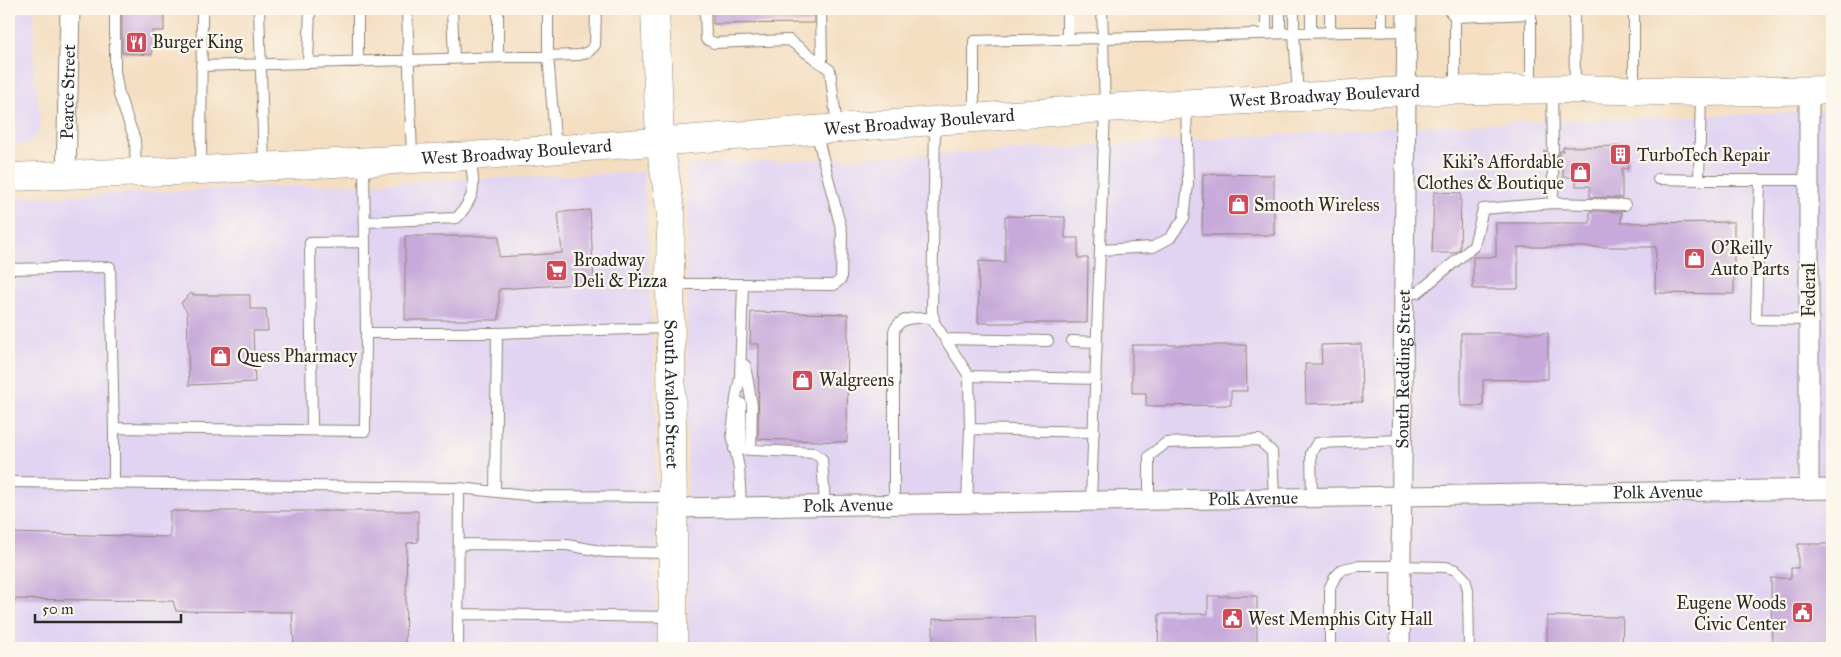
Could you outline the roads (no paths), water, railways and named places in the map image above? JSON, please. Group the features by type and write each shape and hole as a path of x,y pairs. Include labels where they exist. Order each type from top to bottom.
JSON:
{"main road":[{"name":"South Avalon Street","path":"655,9 660,142 671,214 673,648"},
{"name":"West Broadway Boulevard","path":"9,176 201,170 470,156 1186,102 1405,91 1552,89 1701,92 1820,90"}],"street":[{"name":"Pearce Street","path":"66,174 70,9"},
{"name":"South Redding Street","path":"1400,648 1407,9"},
{"name":"Federal","path":"1809,489 1809,180 1820,90"},
{"name":"Polk Avenue","path":"673,503 741,507 1832,488"}],"lane":[{"path":"115,9 115,71 118,95 135,140 136,172"},
{"path":"201,170 202,9"},
{"path":"259,9 264,167"},
{"path":"308,63 310,9"},
{"path":"358,9 358,62"},
{"path":"407,9 412,159"},
{"path":"452,9 454,59"},
{"path":"498,9 498,57"},
{"path":"548,9 548,56 556,150"},
{"path":"201,66 579,55 588,52 595,45 596,9"},
{"path":"670,284 834,286 842,279 842,232 827,128 830,70 789,40 714,43 706,39 705,9"},
{"path":"821,9 822,64"},
{"path":"1067,9 1067,39"},
{"path":"1091,501 1105,108 1102,9"},
{"path":"1266,9 1266,33"},
{"path":"1280,9 1280,33"},
{"path":"1294,9 1298,97"},
{"path":"1312,9 1312,33"},
{"path":"1330,9 1330,32"},
{"path":"1382,9 1382,32"},
{"path":"1552,89 1574,9"},
{"path":"1634,9 1634,90"},
{"path":"1455,90 1451,13 1531,12 1552,89 1553,151"},
{"path":"974,118 974,41 1407,31"},
{"path":"1698,180 1701,92"},
{"path":"1100,250 1153,247 1170,238 1184,218 1188,185 1186,102"},
{"path":"935,122 932,311 934,322 969,376 970,429 967,503"},
{"path":"365,222 457,218 470,202 474,186 470,156"},
{"path":"114,428 365,430 364,162"},
{"path":"1553,169 1553,203"},
{"path":"1658,179 1809,180"},
{"path":"1760,181 1756,319 1809,320"},
{"path":"1403,293 1417,293 1474,246 1483,209 1553,203 1626,205"},
{"path":"312,430 310,243 365,242"},
{"path":"9,269 110,267 114,483"},
{"path":"742,450 740,377 743,284"},
{"path":"894,504 894,331 897,324 905,319 934,318"},
{"path":"366,333 496,333 671,328"},
{"path":"495,492 496,333"},
{"path":"945,339 1048,341"},
{"path":"1072,341 1097,342"},
{"path":"741,352 752,405 739,468 741,507"},
{"path":"969,376 1096,379"},
{"path":"740,377 732,434 742,450"},
{"path":"970,429 1094,432"},
{"path":"1149,500 1149,456 1166,443 1259,440 1272,452 1274,498"},
{"path":"1312,497 1311,453 1317,442 1402,440"},
{"path":"742,450 814,453 822,459 825,505"},
{"path":"9,482 459,488 536,496 673,503"},
{"path":"458,648 459,488"},
{"path":"459,544 567,545 606,552 673,553"},
{"path":"1330,648 1330,587 1335,577 1343,569 1357,566 1446,566 1456,570 1465,579 1468,590 1469,648"},
{"path":"459,614 674,617"}],"place":[{"name":"Burger King","path":"136,42"},
{"name":"TurboTech Repair","path":"1621,155"},
{"name":"Kiki's Affordable Clothes & Boutique","path":"1580,172"},
{"name":"Smooth Wireless","path":"1238,205"},
{"name":"O'Reilly Auto Parts","path":"1695,258"},
{"name":"Broadway Deli & Pizza","path":"557,270"},
{"name":"Quess Pharmacy","path":"221,356"},
{"name":"Walgreens","path":"803,380"},
{"name":"Eugene Woods Civic Center","path":"1802,613"},
{"name":"West Memphis City Hall","path":"1232,619"}]}
